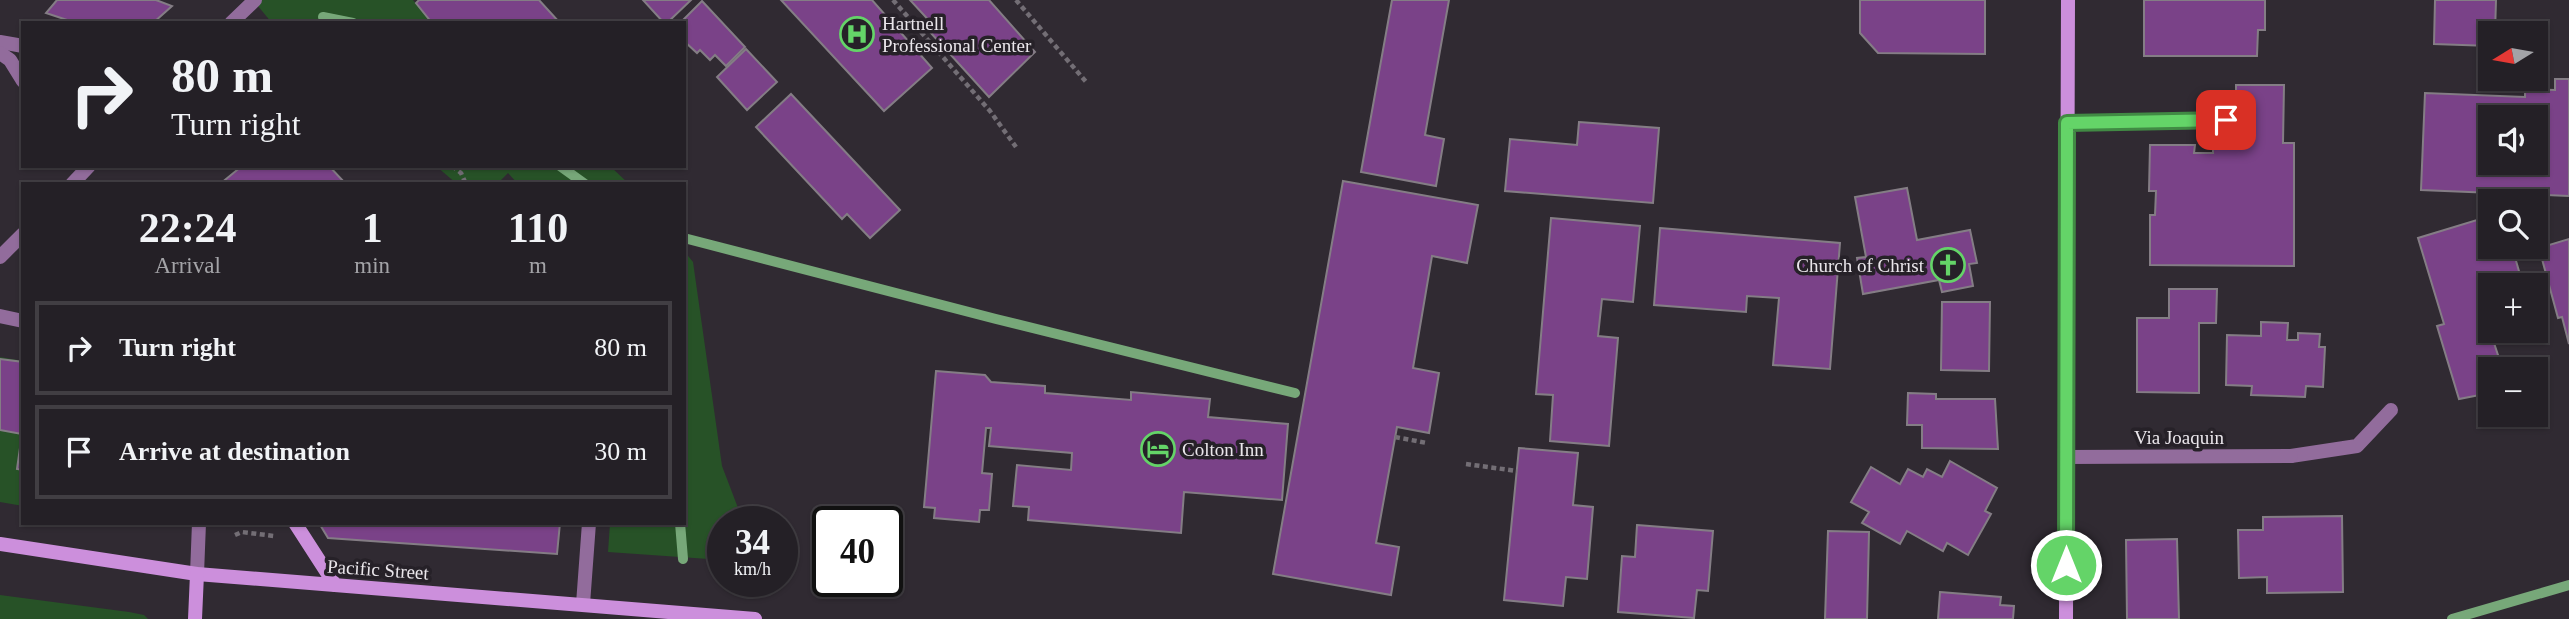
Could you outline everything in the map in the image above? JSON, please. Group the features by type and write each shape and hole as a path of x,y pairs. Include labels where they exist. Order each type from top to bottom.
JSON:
{"main road":[{"path":"2066,619 2068,0"},
{"path":"296,525 335,585"},
{"name":"Pacific Street","path":"0,544 197,574 583,604 679,616 755,619"},
{"path":"195,619 197,574"}],"street":[{"path":"233,21 255,0"},
{"path":"0,42 21,46"},
{"path":"0,53 10,60 21,78"},
{"path":"2067,123 2226,120"},
{"path":"0,257 21,236"},
{"path":"0,316 21,321"},
{"name":"Via Joaquin","path":"2066,457 2291,456 2357,446 2391,410"},
{"path":"197,574 199,525"},
{"path":"583,604 589,525"}],"path":[{"path":"893,0 990,111 1016,147"},
{"path":"1016,0 1087,83"},
{"path":"455,168 461,173 465,182"},
{"path":"1395,437 1427,443"},
{"path":"1466,464 1517,471"},
{"path":"235,536 242,532 277,536"}],"green space":[{"path":"253,0 413,0 430,21 270,21"},
{"path":"438,168 612,168 627,182 516,182 508,173 499,182 455,182"},
{"path":"686,253 693,262 722,466 737,506 707,506 707,559 608,552 610,525 686,525"},
{"path":"0,357 21,361 21,506 0,502"},
{"path":"0,595 129,612 144,615 148,619 0,619"}],"building":[{"path":"57,0 156,0 172,6 155,21 70,21 46,13"},
{"path":"419,0 539,0 558,21 430,21 416,3"},
{"path":"643,0 691,0 669,21 662,21"},
{"name":"Hartnell Professional Center","path":"781,0 872,0 932,68 884,111"},
{"name":"Hartnell Professional Center","path":"910,0 989,0 1035,52 989,97 930,32 935,27"},
{"path":"1392,0 1449,0 1425,135 1444,139 1436,186 1361,172"},
{"path":"1860,0 1985,0 1985,54 1878,53 1860,33"},
{"path":"2144,0 2265,0 2265,30 2258,30 2257,56 2144,56"},
{"path":"2435,0 2496,0 2495,21 2478,21 2478,46 2434,44"},
{"path":"702,1 745,47 726,66 715,55 710,60 700,50 697,53 686,43 686,21 682,21"},
{"path":"746,49 777,82 747,110 717,77"},
{"path":"2555,79 2569,79 2569,196 2548,195 2548,189 2478,189 2478,192 2421,190 2425,93 2525,97 2525,91 2555,90"},
{"path":"2236,85 2284,85 2283,143 2294,143 2294,266 2150,265 2150,215 2155,215 2156,191 2149,191 2150,145 2195,145 2194,153 2213,153 2213,146 2236,146"},
{"path":"791,94 900,210 870,238 847,214 842,219 756,127"},
{"path":"1579,122 1659,128 1653,203 1505,191 1510,139 1577,145"},
{"path":"240,168 331,168 344,182 222,182"},
{"path":"1343,181 1478,205 1467,263 1432,256 1413,368 1439,373 1429,433 1397,427 1376,543 1399,547 1391,595 1273,574"},
{"path":"1907,188 1917,240 1970,230 1977,263 1969,264 1973,286 1942,292 1939,280 1863,294 1857,258 1866,257 1855,197"},
{"path":"1551,218 1640,226 1633,302 1602,299 1598,336 1618,338 1609,446 1550,441 1553,395 1536,394"},
{"path":"2478,220 2478,259 2515,259 2520,273 2478,273 2478,343 2494,343 2499,357 2478,357 2478,395 2459,399 2437,326 2444,324 2418,238"},
{"path":"1660,228 1840,243 1830,369 1773,365 1779,298 1747,296 1746,312 1654,305"},
{"path":"2569,239 2569,344 2562,317 2558,318 2548,273 2542,259 2548,259 2548,245"},
{"path":"2169,289 2217,289 2216,323 2199,323 2199,393 2137,392 2137,318 2169,318"},
{"path":"1942,302 1990,302 1989,371 1941,370"},
{"path":"2261,322 2288,323 2287,340 2298,340 2298,333 2320,334 2319,347 2325,347 2323,387 2306,386 2305,397 2251,395 2252,386 2226,385 2227,335 2261,336"},
{"path":"0,359 21,362 21,434 0,430"},
{"name":"Colton Inn","path":"936,371 985,375 991,382 1045,386 1045,393 1131,400 1131,392 1210,399 1208,417 1288,424 1282,500 1184,492 1181,533 1028,520 1029,507 1013,506 1017,465 1071,470 1072,453 989,446 991,428 986,428 982,473 992,474 989,510 980,510 979,522 934,518 935,508 924,507"},
{"path":"1908,393 1936,394 1936,399 1995,399 1998,449 1922,448 1922,425 1907,425"},
{"path":"21,441 21,470 17,469"},
{"path":"1519,448 1578,453 1573,505 1593,507 1587,579 1566,577 1563,606 1504,600"},
{"path":"1950,461 1997,488 1985,511 1991,514 1968,555 1947,543 1943,551 1907,531 1900,544 1862,523 1869,512 1851,502 1871,467 1900,484 1908,469 1923,477 1927,469 1942,477"},
{"path":"2342,516 2343,592 2267,593 2267,577 2239,578 2238,530 2263,530 2263,517"},
{"path":"320,525 560,525 557,554 328,538"},
{"path":"1637,525 1713,531 1708,591 1697,590 1694,618 1618,612 1622,556 1635,557"},
{"path":"1828,531 1869,532 1867,619 1825,619"},
{"path":"2177,539 2179,619 2127,619 2126,540"},
{"path":"1940,592 2001,597 2000,605 2014,606 2013,619 1938,619"}],"waterway":[{"path":"323,17 343,21"},
{"path":"563,168 582,182"},
{"path":"686,239 1295,393"},
{"path":"680,525 683,559"},
{"path":"2452,619 2569,585"}],"place":[{"name":"Hartnell Professional Center","path":"857,34"},
{"name":"Church of Christ","path":"1948,265"},
{"name":"Colton Inn","path":"1158,449"}],"route":[{"path":"2066,565 2067,123 2226,120"}]}
